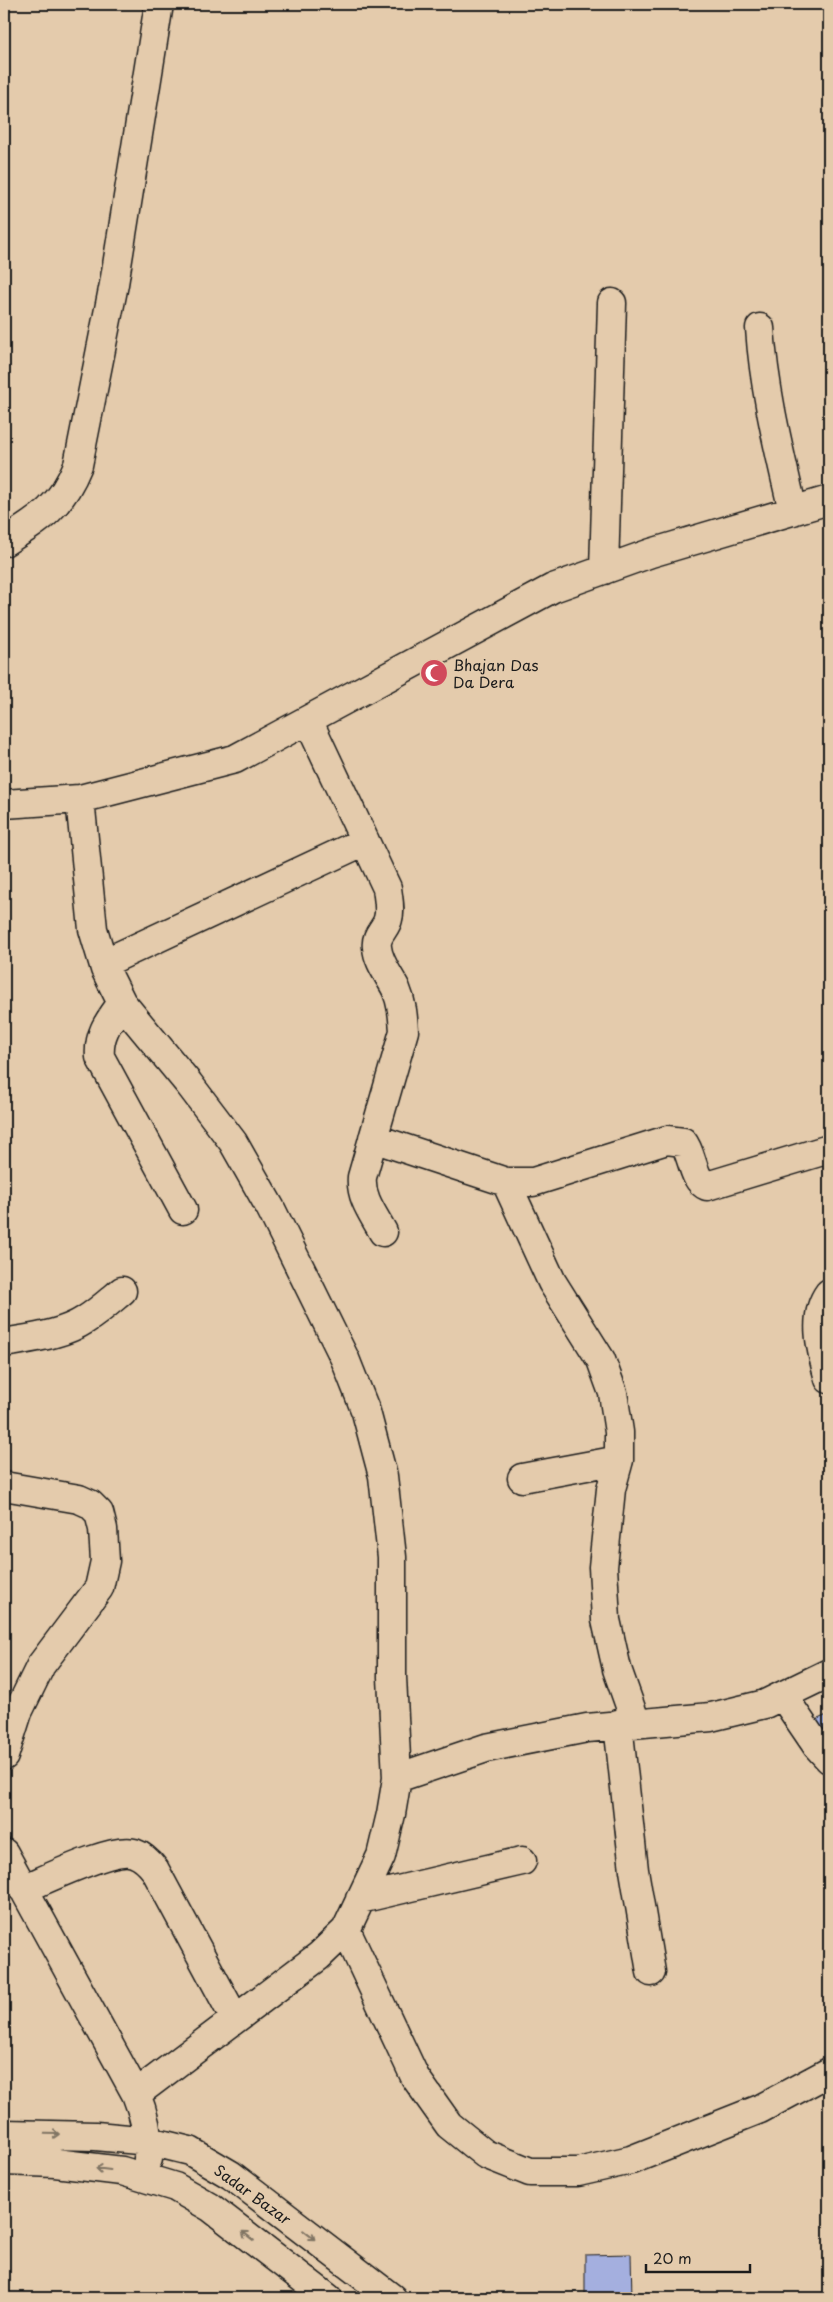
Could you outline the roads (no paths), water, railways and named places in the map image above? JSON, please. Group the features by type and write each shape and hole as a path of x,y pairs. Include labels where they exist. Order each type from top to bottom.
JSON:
{"street":[{"path":"4,542 35,523 53,507 68,489 78,465 114,284 159,4"},
{"path":"604,570 612,303"},
{"path":"760,328 767,395 793,511"},
{"path":"4,804 80,799 235,759 553,588 651,553 829,500"},
{"path":"308,720 387,888 388,920 380,933 376,945 379,957 396,990 403,1010 404,1031 362,1177 361,1187 383,1232"},
{"path":"80,799 93,929 104,964 122,1003 189,1084 233,1142 271,1209 345,1359 366,1412 383,1476 392,1557 392,1677 397,1778 381,1856 346,1930 319,1956 136,2094"},
{"path":"104,964 365,841"},
{"path":"122,1003 104,1030 99,1043 100,1057 183,1210"},
{"path":"373,1138 506,1182 533,1182 667,1140 683,1142 689,1148 699,1180 707,1186 829,1149"},
{"path":"506,1182 552,1282 602,1360 614,1401 619,1432 619,1460 611,1489 603,1567 606,1620 627,1724 634,1870 651,1972"},
{"path":"4,1344 49,1335 68,1328 85,1320 122,1291"},
{"path":"829,1293 819,1320 822,1350 829,1379"},
{"path":"522,1478 619,1460"},
{"path":"4,1486 79,1499 90,1504 99,1513 103,1529 105,1561 99,1588 41,1665 18,1712 4,1756"},
{"path":"397,1778 486,1748 587,1728 711,1717 766,1704 829,1673"},
{"path":"783,1696 817,1746 829,1759"},
{"path":"23,1889 108,1854 133,1852 147,1860 155,1870 235,2019"},
{"path":"4,1853 136,2094 144,2113 149,2142 147,2178"},
{"path":"360,1899 522,1861"},
{"path":"346,1930 415,2077 449,2125 485,2154 530,2172 578,2172 631,2160 760,2109 829,2072"},
{"name":"Sadar Bazar","path":"4,2134 96,2136 149,2142 190,2151 231,2174 392,2298"},
{"path":"4,2161 65,2164 122,2171 175,2187 210,2207 328,2298"}],"place":[{"name":"Bhajan Das Da Dera","path":"434,673"}]}
